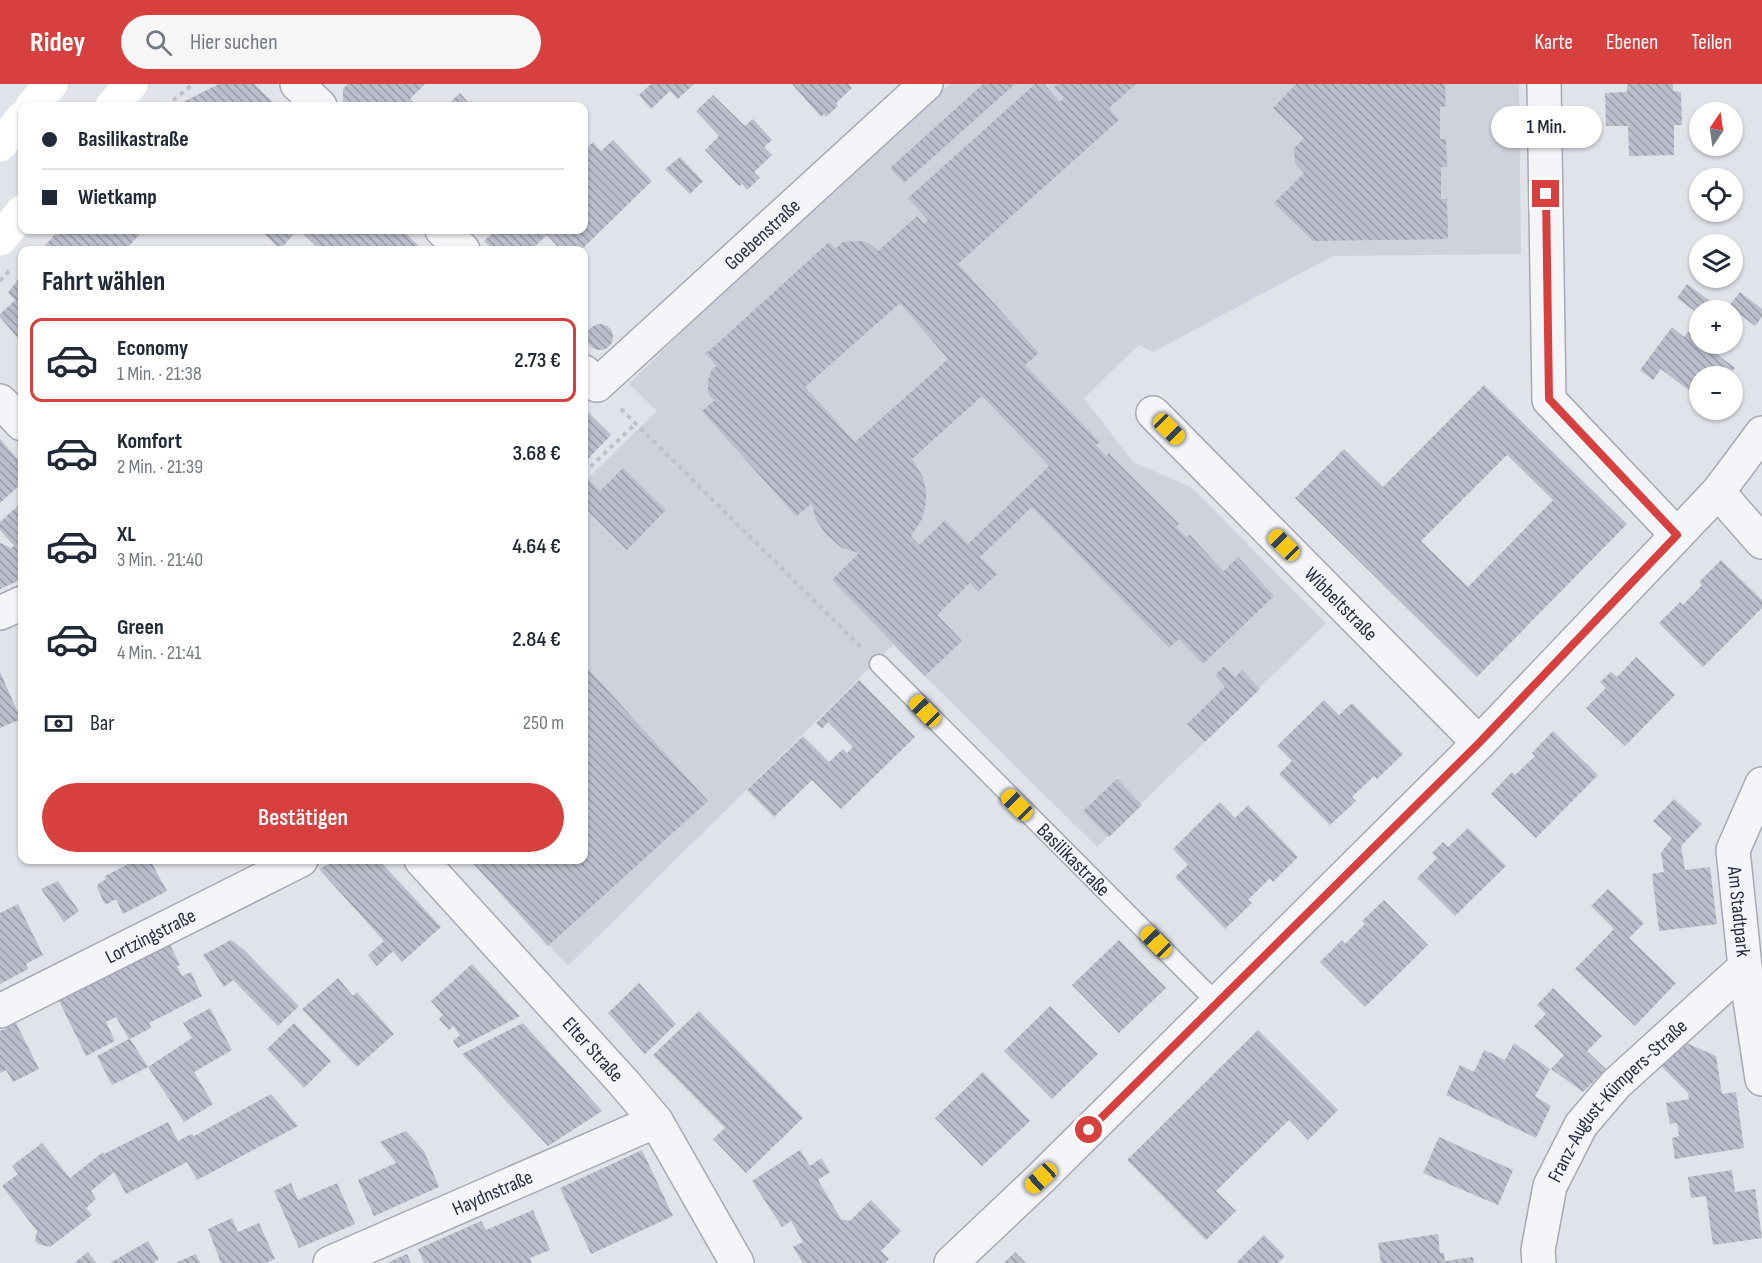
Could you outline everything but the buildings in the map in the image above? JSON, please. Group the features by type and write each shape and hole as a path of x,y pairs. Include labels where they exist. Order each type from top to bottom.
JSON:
{"main road":[{"path":"35,102 51,84"},
{"path":"115,102 131,84"},
{"path":"0,145 18,123"},
{"path":"0,239 18,217"}],"street":[{"name":"Goebenstraße","path":"590,379 926,84"},
{"path":"1544,84 1549,399 1677,535"},
{"path":"446,234 459,246"},
{"path":"0,401 18,420"},
{"name":"Wibbeltstraße","path":"1153,412 1479,743"},
{"path":"951,1263 1218,1004 1479,743 1718,492 1762,433"},
{"path":"1718,492 1762,542"},
{"path":"0,613 18,605"},
{"name":"Am Stadtpark","path":"1762,784 1733,850 1745,967 1762,1079"},
{"name":"Lortzingstraße","path":"0,1011 293,864"},
{"name":"Elter Straße","path":"425,864 656,1121 737,1263"},
{"name":"Franz-August-Kümpers-Straße","path":"1539,1263 1538,1250 1550,1186 1581,1125 1616,1084 1745,967"},
{"name":"Haydnstraße","path":"330,1263 656,1121"}],"lane":[{"name":"Basilikastraße","path":"879,664 1218,1004"}],"path":[{"path":"170,102 193,84"},
{"path":"590,379 879,664"},
{"path":"588,469 635,424"}],"shaded area":[{"path":"950,84 1519,84 1521,254 1333,256 1153,352 1139,345 1084,398 1133,462 1191,487 1326,623 1097,847 893,645 568,966 475,864 588,864 588,478 657,411 629,384 835,179"}],"route":[{"path":"1089,1130 1479,743 1677,535 1549,399 1546,194"}]}
